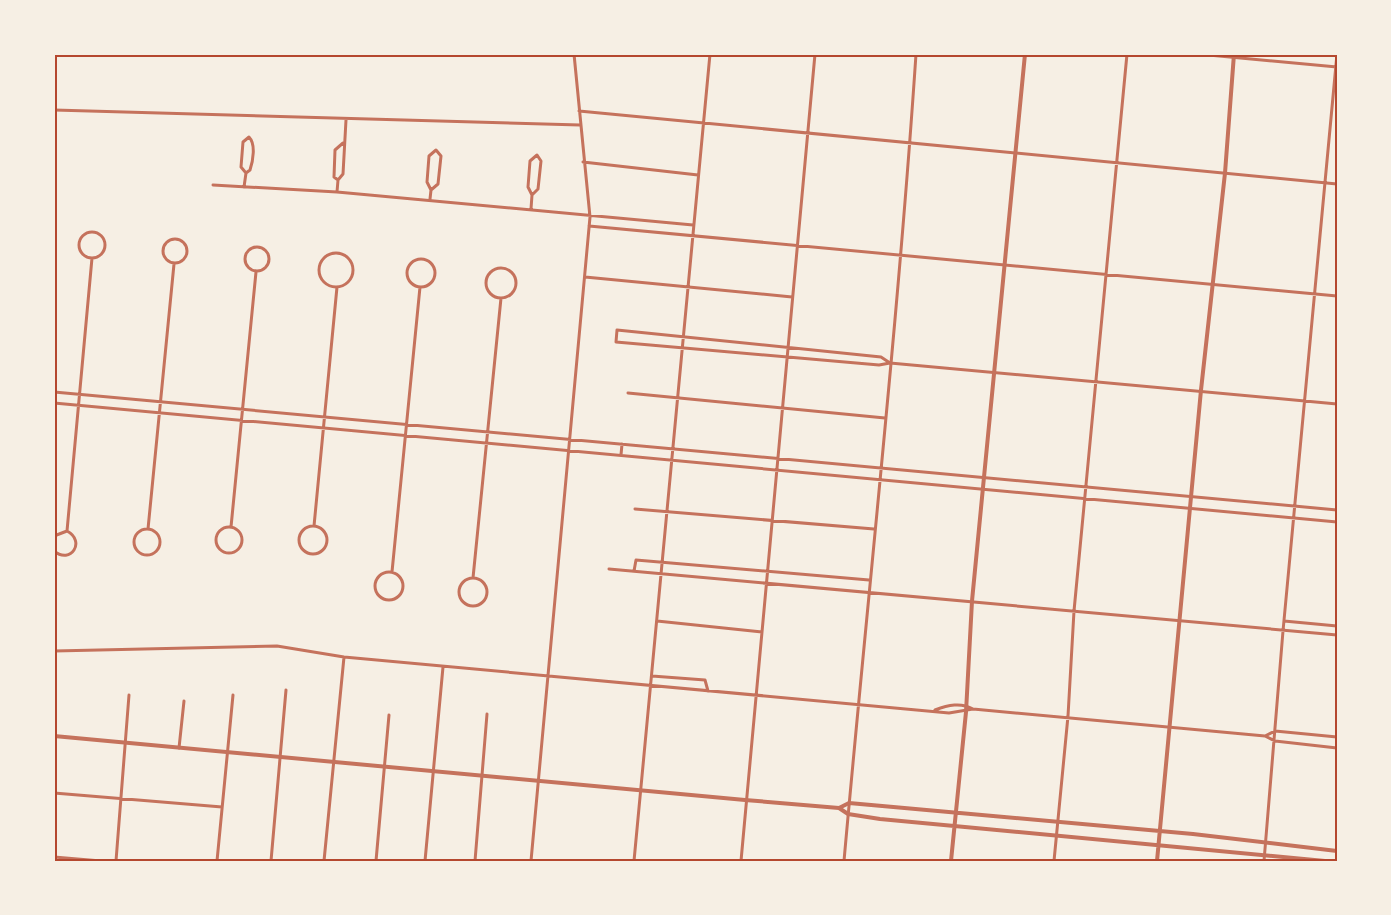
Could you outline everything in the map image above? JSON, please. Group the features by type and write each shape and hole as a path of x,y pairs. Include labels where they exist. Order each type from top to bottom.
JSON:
{"street":[{"path":"531,861 590,216 574,54"},
{"path":"634,861 710,54"},
{"path":"741,861 815,54"},
{"path":"844,861 901,254 916,54"},
{"path":"951,861 966,712 972,601 982,488 1025,54"},
{"path":"1054,861 1068,716 1074,611 1127,54"},
{"path":"1198,54 1336,66"},
{"path":"1264,861 1337,54"},
{"path":"1157,861 1201,390 1225,173 1234,56"},
{"path":"54,110 580,125"},
{"path":"579,111 1337,184"},
{"path":"337,192 338,180 343,174 346,120"},
{"path":"244,187 246,173 252,165 253,143 249,137 243,144 241,167 246,173"},
{"path":"338,180 333,173 335,150 343,143"},
{"path":"430,200 431,190 427,182 429,156 436,150 441,156 438,184 431,190"},
{"path":"531,209 532,195 528,187 530,161 537,155 541,162 538,189 532,195"},
{"path":"583,162 698,175"},
{"path":"213,185 337,192 693,225"},
{"path":"589,226 1337,296"},
{"path":"93,233 101,237 105,246 101,254 92,258 82,254 79,245 83,236 93,233"},
{"path":"177,240 185,245 187,254 183,260 174,264 165,260 163,251 167,242 177,240"},
{"path":"257,247 265,251 269,259 265,267 256,272 248,267 245,259 248,251 257,247"},
{"path":"335,252 345,255 353,269 351,279 337,287 325,284 318,268 324,257 335,252"},
{"path":"67,531 92,258"},
{"path":"423,259 434,268 435,277 429,285 420,287 409,280 407,272 411,264 423,259"},
{"path":"148,530 174,264"},
{"path":"500,268 513,275 516,285 511,294 501,298 492,295 486,283 491,271 500,268"},
{"path":"231,527 256,272"},
{"path":"585,277 792,297"},
{"path":"314,526 337,287"},
{"path":"392,572 420,287"},
{"path":"473,578 501,298"},
{"path":"890,363 881,357 617,330 616,342 879,365 890,363 994,371 1337,404"},
{"path":"54,392 1337,510"},
{"path":"628,393 885,418"},
{"path":"54,403 1337,522"},
{"path":"621,455 622,444"},
{"path":"635,509 874,529"},
{"path":"314,526 325,533 327,542 323,550 310,554 299,545 299,536 305,528 314,526"},
{"path":"231,527 238,530 242,541 235,551 227,552 220,548 217,540 219,532 231,527"},
{"path":"148,530 159,536 160,545 155,552 147,555 139,552 134,542 140,531 148,530"},
{"path":"54,536 67,531"},
{"path":"54,551 64,556 75,550 76,539 67,531"},
{"path":"634,571 636,560 869,580"},
{"path":"609,569 1337,635"},
{"path":"392,572 400,577 403,586 396,597 388,599 379,596 376,583 380,576 392,572"},
{"path":"473,578 482,580 487,592 481,604 472,606 464,602 459,594 461,584 473,578"},
{"path":"657,621 762,632"},
{"path":"1284,621 1337,626"},
{"path":"54,651 277,646 344,657 858,705 966,712 974,709"},
{"path":"324,861 344,657"},
{"path":"425,861 443,667"},
{"path":"652,676 705,680 708,691"},
{"path":"271,861 286,690"},
{"path":"116,861 129,695"},
{"path":"217,861 232,695"},
{"path":"179,748 184,701"},
{"path":"933,710 948,705 966,705 974,709 1265,736 1275,741 1337,748"},
{"path":"475,861 487,714"},
{"path":"376,861 389,715"},
{"path":"1265,736 1275,731 1337,737"},
{"path":"54,736 838,808 848,814 1325,861"},
{"path":"54,793 222,807"},
{"path":"838,808 849,803 1057,823 1160,830 1337,851"},
{"path":"54,857 101,861"}]}
